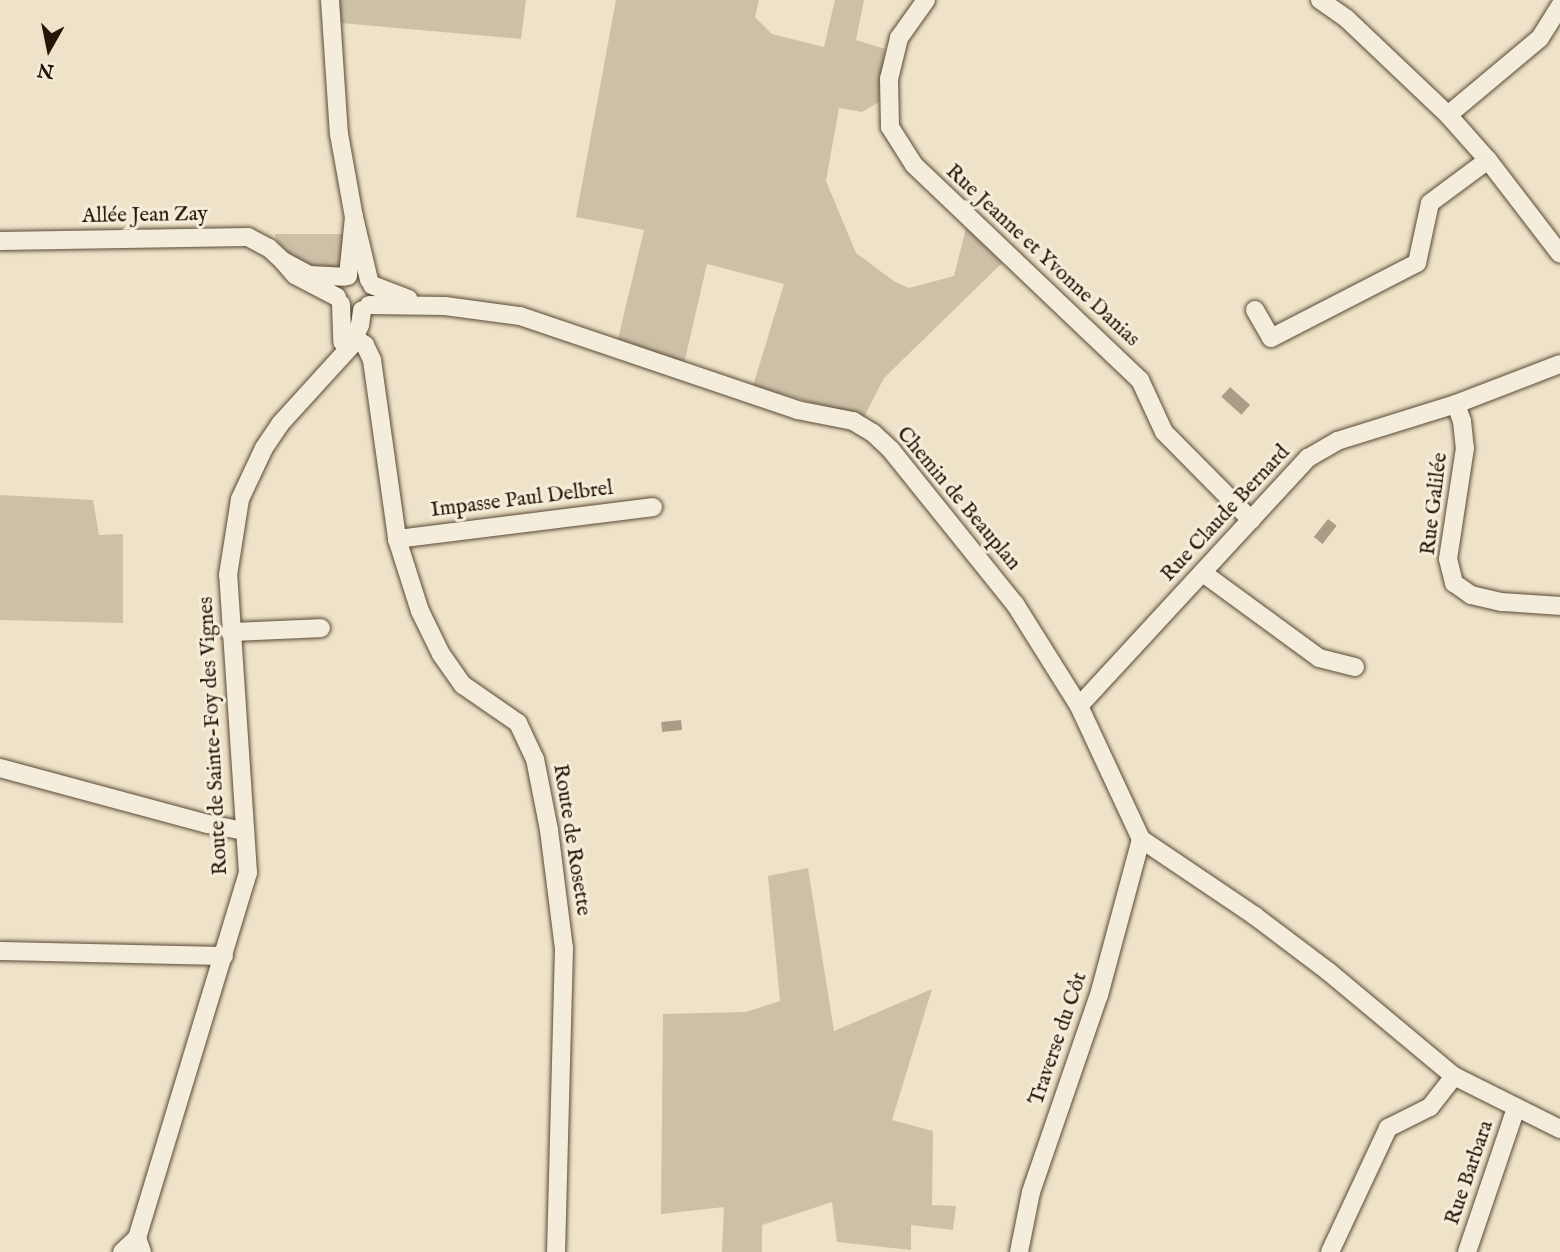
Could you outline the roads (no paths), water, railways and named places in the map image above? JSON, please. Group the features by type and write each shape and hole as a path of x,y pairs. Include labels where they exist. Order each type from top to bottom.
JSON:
{"street":[{"path":"330,0 339,134 354,217 373,297 365,307 353,311 339,300"},
{"name":"Rue Jeanne et Yvonne Danias","path":"926,0 899,38 889,79 890,127 896,137 914,165 1140,380 1164,432 1251,520"},
{"path":"1320,0 1348,19 1447,115 1488,160 1560,254"},
{"path":"1447,115 1540,38 1560,6"},
{"path":"1255,310 1270,338 1417,263 1430,204 1488,160"},
{"path":"349,334 339,300 338,284 346,276 354,217"},
{"name":"Allée Jean Zay","path":"0,241 248,237 269,248 295,275 339,300"},
{"name":"Allée Jean Zay","path":"283,261 309,275 346,276"},
{"path":"346,276 362,275 370,283"},
{"name":"Chemin de Beauplan","path":"370,283 401,297 520,316 547,323 700,379 797,410 853,421 873,433 891,450 1015,604 1079,706 1141,839"},
{"name":"Chemin de Beauplan","path":"365,307 446,306"},
{"name":"Route de Sainte-Foy des Vignes","path":"139,1245 248,873 228,575 240,499 264,448 280,424 337,358 365,307"},
{"name":"Route de Rosette","path":"349,334 365,345 372,360 397,539 420,611 441,654 463,685 518,723 535,759 549,830 564,948 556,1252"},
{"name":"Rue Claude Bernard","path":"1079,706 1308,458 1337,440 1456,404 1560,364"},
{"name":"Rue Galilée","path":"1456,404 1462,421 1465,448 1448,559 1454,583 1471,595 1502,602 1560,606"},
{"name":"Impasse Paul Delbrel","path":"397,539 653,507"},
{"path":"1203,573 1319,658 1355,667"},
{"path":"230,632 321,628"},
{"path":"0,768 208,824 245,831"},
{"path":"1141,839 1255,916 1329,972 1454,1076 1560,1129"},
{"name":"Traverse du Côt","path":"1019,1252 1031,1192 1099,995 1141,839"},
{"path":"0,951 224,956"},
{"path":"1330,1252 1388,1128 1430,1108 1454,1076"},
{"name":"Rue Barbara","path":"1467,1252 1516,1108"},
{"path":"122,1252 139,1245"}]}
